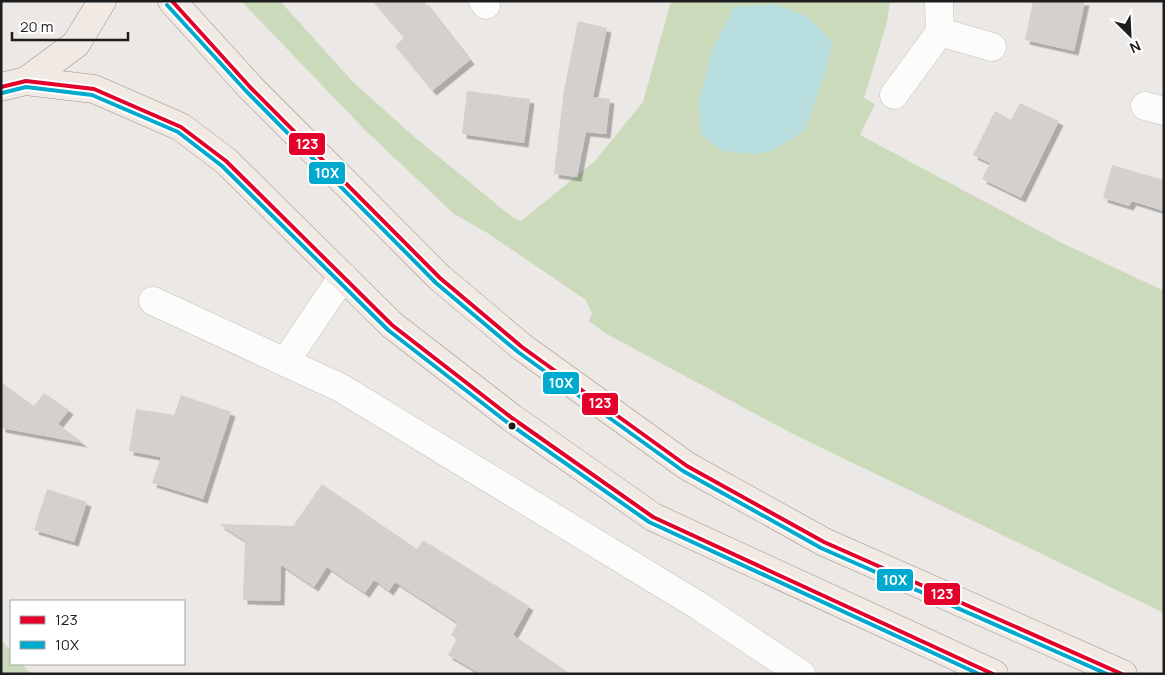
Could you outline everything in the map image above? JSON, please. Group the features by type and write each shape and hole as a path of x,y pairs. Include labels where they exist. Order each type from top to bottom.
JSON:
{"main road":[{"path":"14,84 76,44 102,1"},
{"path":"172,1 250,87 440,278 522,347 687,466 824,542 1123,674"},
{"path":"14,84 94,88 181,127 226,161 392,325 512,418 653,517 994,674"}],"street":[{"path":"894,95 940,32 939,1"},
{"path":"940,32 992,47"},
{"path":"285,362 343,276"},
{"path":"153,301 341,388 699,606 801,674"}],"green space":[{"path":"241,1 280,1 353,82 412,135 512,217 521,221 594,162 643,102 671,1 890,1 887,22 864,98 875,104 860,135 1062,243 1164,291 1164,613 793,434 605,333 589,321 592,313 586,300 486,232 454,214 365,130"},
{"path":"1,640 10,650 10,665 23,665 31,674 1,674"}],"water":[{"path":"774,4 806,16 832,41 826,70 805,130 773,151 755,154 722,151 701,134 699,102 712,51 734,7"}],"building":[{"path":"372,1 424,1 470,60 432,91 395,46 404,38"},
{"path":"1033,1 1085,1 1074,51 1025,40"},
{"path":"578,21 607,28 593,97 610,99 606,134 586,132 577,177 554,174 564,90"},
{"path":"467,91 530,99 524,143 462,134"},
{"path":"1020,103 1059,121 1021,198 982,179 990,163 973,155 995,111 1011,120"},
{"path":"1112,165 1164,180 1164,211 1132,201 1129,206 1103,198"},
{"path":"1,382 34,406 44,393 69,410 58,424 83,443 1,428"},
{"path":"181,395 231,412 203,499 152,483 161,457 129,451 136,409 174,415"},
{"path":"322,484 417,549 423,540 529,606 513,635 571,674 481,674 448,655 457,639 451,635 458,623 395,582 389,591 374,580 365,593 327,567 314,587 281,565 280,601 243,600 245,541 219,524 293,526"},
{"path":"47,489 87,502 74,542 34,530"}],"transit line":[{"name":"123","path":"172,1 250,87 440,278 522,347 687,466 824,542 1122,674"},
{"name":"10X","path":"167,5 246,91 436,283 518,352 683,471 821,548 1107,674"},
{"name":"123","path":"1,87 26,81 94,89 181,127 226,161 392,325 512,418 653,517 993,674"},
{"name":"10X","path":"2,93 26,87 92,95 178,132 222,166 388,330 508,423 649,522 979,674"}]}
